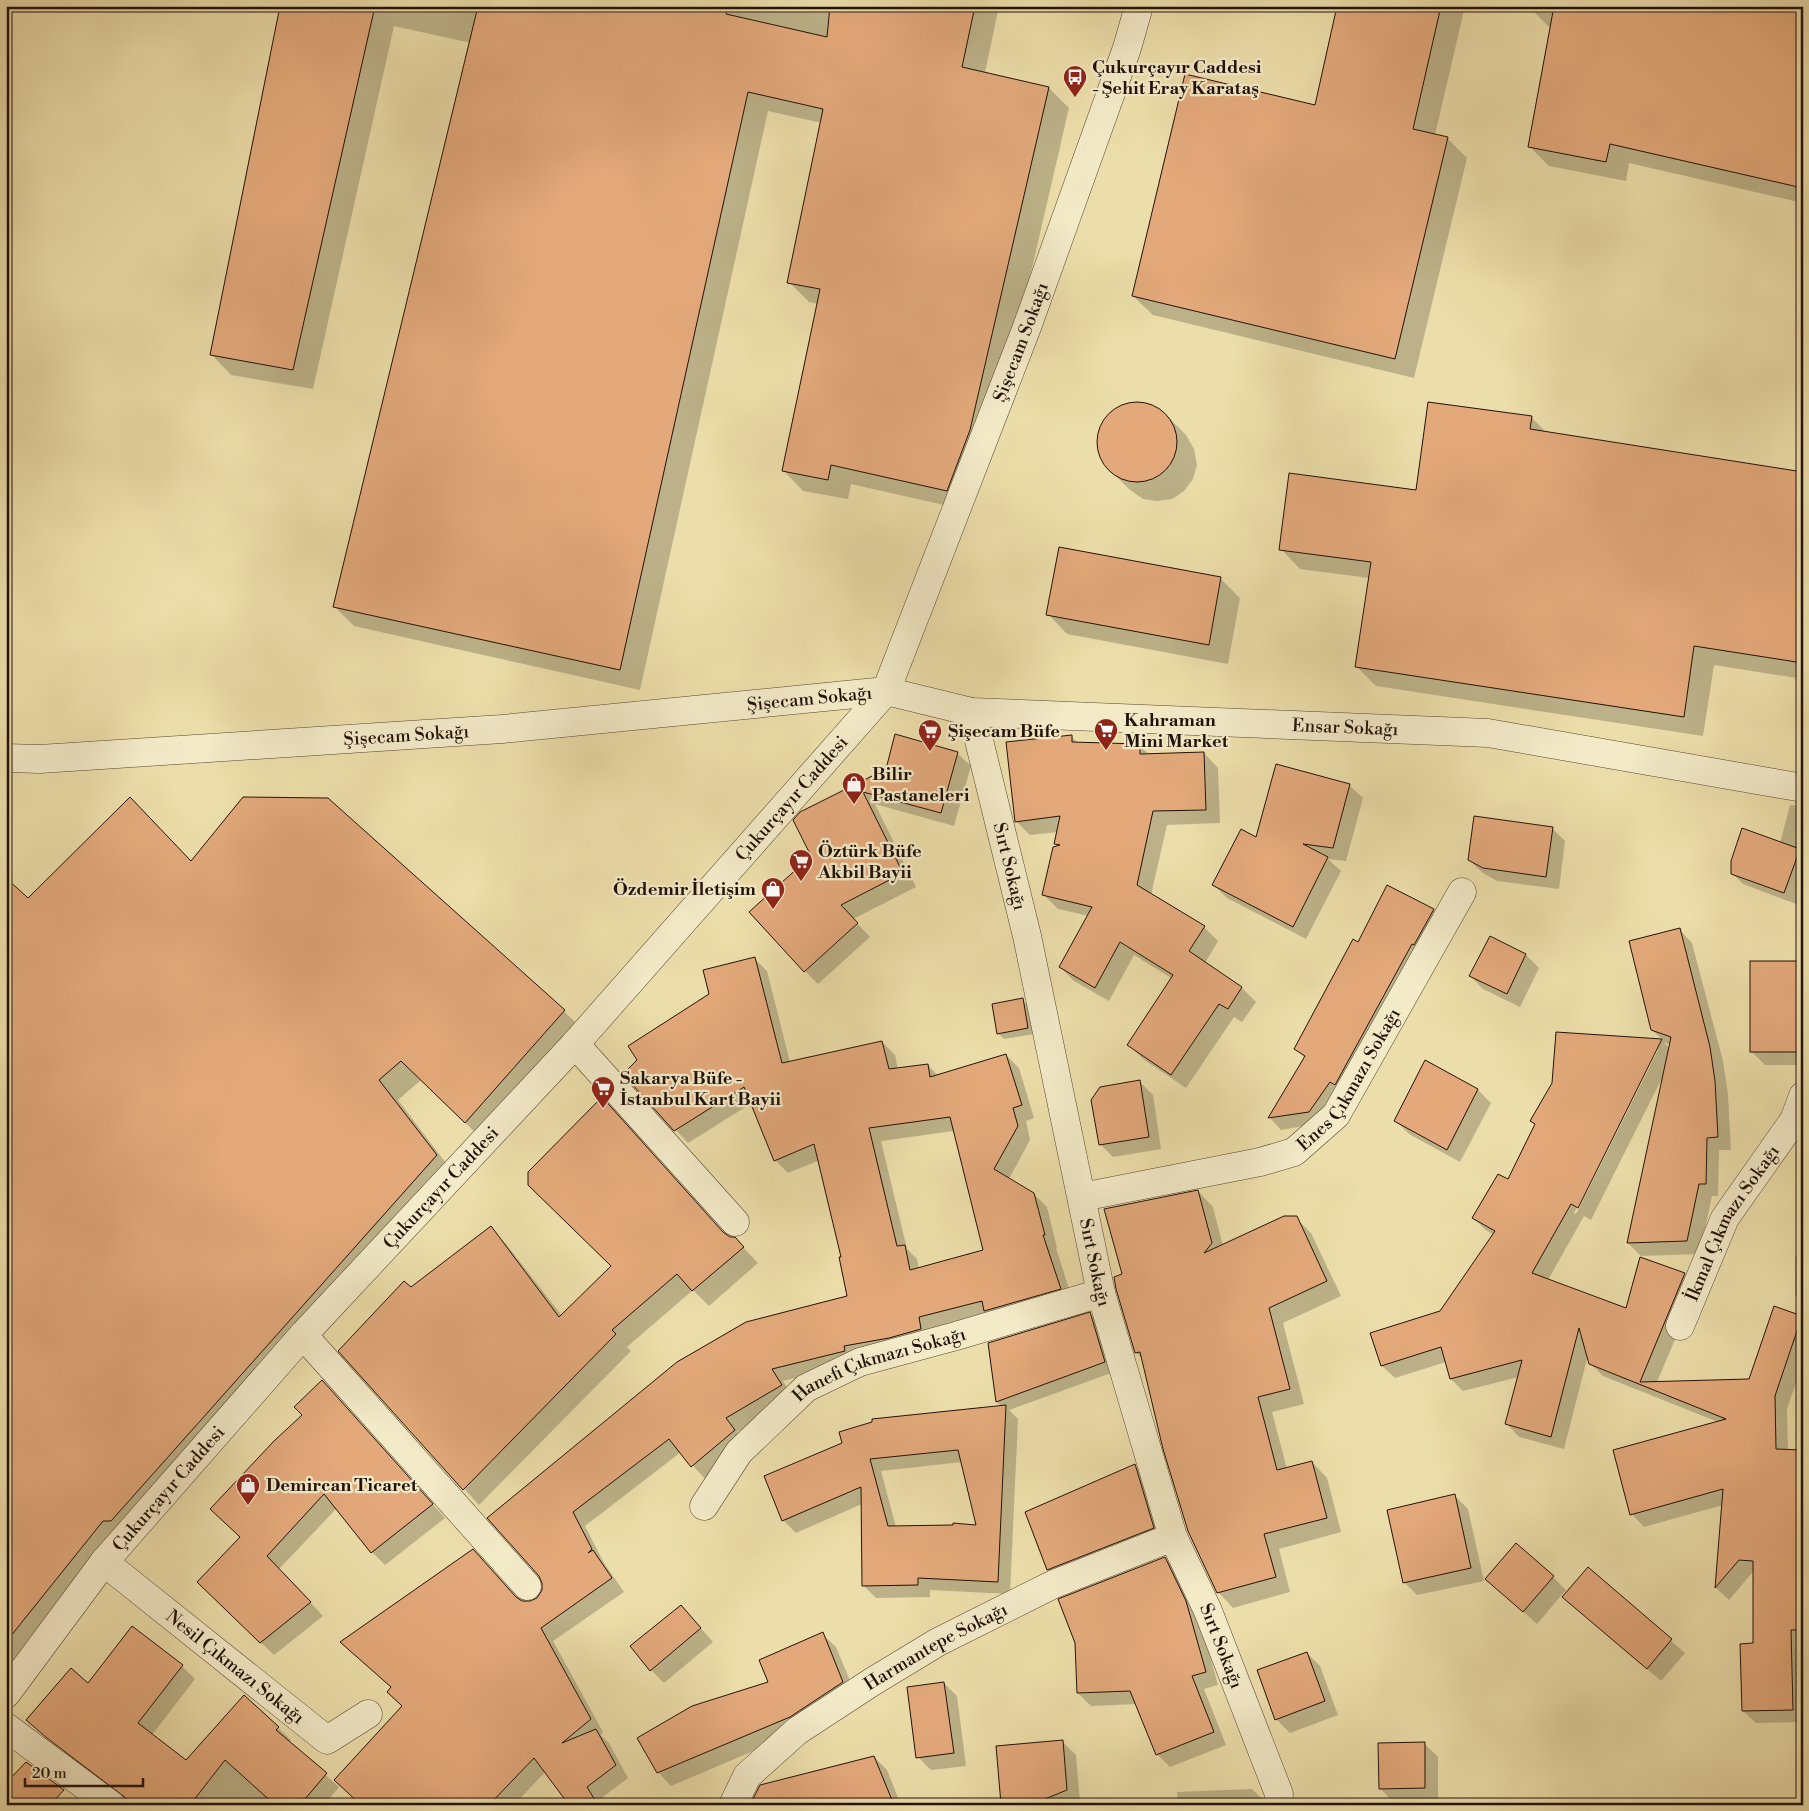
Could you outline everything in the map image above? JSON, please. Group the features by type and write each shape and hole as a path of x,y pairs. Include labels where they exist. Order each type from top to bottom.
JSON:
{"street":[{"name":"Şişecam Sokağı","path":"6,758 40,759 502,729 886,691 1027,327 1127,48 1139,6"},
{"name":"Ensar Sokağı","path":"886,691 972,712 1488,733 1803,788"},
{"name":"Çukurçayır Caddesi","path":"6,1694 104,1562 303,1335 574,1044 886,691"},
{"name":"Sırt Sokağı","path":"972,712 1026,936 1101,1293 1173,1537 1208,1611 1284,1801"},
{"name":"Enes Çıkmazı Sokağı","path":"1082,1197 1260,1162 1294,1152 1336,1115 1462,892"},
{"path":"574,1044 735,1222"},
{"name":"İkmal Çıkmazı Sokağı","path":"1680,1326 1726,1218 1794,1120 1803,1096"},
{"name":"Hanefi Çıkmazı Sokağı","path":"704,1506 739,1452 806,1388 860,1362 1101,1293"},
{"path":"303,1335 527,1586"},
{"name":"Harmantepe Sokağı","path":"733,1805 748,1776 797,1730 872,1682 938,1642 1054,1584 1173,1537"},
{"name":"Nesil Çıkmazı Sokağı","path":"104,1562 327,1740 368,1714"},
{"path":"6,1727 110,1805"}],"building":[{"path":"280,6 375,6 293,370 210,355"},
{"path":"478,6 728,6 726,14 827,37 830,6 975,6 962,67 1049,87 970,430 947,491 831,465 828,480 782,471 820,289 787,283 823,109 748,92 620,670 333,607"},
{"path":"1337,6 1441,6 1413,129 1448,137 1395,359 1132,296 1185,74 1315,105"},
{"path":"1554,6 1803,6 1803,166 1798,187 1610,144 1606,162 1528,147"},
{"path":"1137,402 1152,405 1165,414 1174,427 1177,442 1174,457 1165,470 1152,479 1137,482 1122,479 1109,470 1100,457 1097,442 1100,427 1109,414 1122,405"},
{"path":"1428,402 1532,416 1530,429 1803,472 1803,663 1694,646 1684,717 1355,667 1371,562 1279,550 1289,473 1416,490"},
{"path":"1059,547 1221,577 1209,645 1046,615"},
{"path":"895,734 958,752 941,813 863,792 903,873 841,905 858,923 804,972 749,912 811,856 793,820 800,812 886,769"},
{"path":"1072,735 1072,742 1140,744 1140,754 1204,752 1206,810 1153,811 1137,885 1205,926 1189,951 1242,987 1228,1009 1219,1004 1171,1075 1127,1045 1173,975 1120,942 1095,988 1059,967 1092,907 1042,895 1053,847 1060,845 1054,844 1060,816 1015,822 1006,742"},
{"path":"1276,764 1350,784 1333,848 1303,844 1328,857 1293,927 1212,885 1241,829 1256,837"},
{"path":"130,797 191,861 243,797 328,798 565,1010 465,1123 401,1061 379,1080 437,1155 111,1521 103,1521 6,1642 6,878 28,898"},
{"path":"1474,816 1553,827 1546,877 1483,868 1468,860"},
{"path":"1742,828 1800,849 1784,893 1731,874 1731,861"},
{"path":"1387,885 1434,909 1414,945 1412,944 1335,1085 1330,1082 1309,1112 1268,1118 1305,1056 1294,1049 1353,939 1358,942"},
{"path":"1680,928 1710,1047 1715,1081 1718,1137 1707,1138 1706,1184 1699,1184 1687,1241 1627,1243 1671,1037 1651,1030 1629,941"},
{"path":"1490,936 1526,954 1507,994 1469,976"},
{"path":"755,957 782,1063 882,1041 889,1069 928,1064 930,1077 1006,1054 1022,1105 1013,1108 1018,1126 994,1169 1034,1193 1045,1235 1043,1235 1061,1289 984,1311 982,1301 919,1317 921,1329 889,1338 844,1346 845,1351 772,1369 782,1385 726,1418 735,1430 691,1467 669,1439 573,1512 592,1549 588,1553 593,1550 612,1578 541,1628 591,1719 562,1743 596,1729 616,1765 587,1787 598,1805 569,1805 534,1758 489,1805 361,1805 334,1780 402,1706 387,1692 391,1687 340,1642 473,1549 516,1597 522,1601 530,1601 537,1598 542,1590 539,1576 487,1518 677,1362 746,1322 847,1296 839,1257 841,1257 814,1144 774,1161 744,1087 674,1131 623,1074 637,1060 628,1046 709,994 703,970","holes":["950,1117 983,1250 910,1270 905,1245 897,1246 869,1128"]},
{"path":"1750,961 1803,961 1803,1052 1750,1052"},
{"path":"1023,998 1028,1028 997,1034 992,1004"},
{"path":"1556,1032 1662,1039 1578,1208 1571,1204 1532,1273 1626,1308 1640,1257 1685,1273 1640,1382 1749,1379 1774,1306 1802,1316 1775,1396 1776,1449 1803,1450 1803,1630 1791,1630 1793,1710 1742,1711 1740,1644 1753,1643 1753,1561 1739,1560 1715,1588 1723,1489 1630,1515 1613,1450 1726,1419 1589,1364 1579,1328 1551,1437 1505,1424 1522,1360 1450,1379 1441,1347 1381,1366 1370,1333 1440,1311 1495,1231 1472,1218 1498,1174 1508,1179 1535,1124 1530,1121 1552,1083"},
{"path":"1425,1060 1478,1089 1447,1150 1394,1121"},
{"path":"1140,1080 1149,1137 1099,1145 1091,1100 1100,1087"},
{"path":"602,1097 723,1232 730,1237 735,1237 744,1247 692,1291 677,1274 612,1330 616,1334 463,1490 338,1351 404,1281 411,1287 491,1226 559,1317 611,1266 528,1185 528,1172"},
{"path":"1198,1190 1212,1243 1204,1253 1284,1216 1297,1216 1327,1281 1269,1308 1290,1389 1258,1397 1277,1470 1312,1461 1327,1518 1264,1534 1276,1577 1217,1593 1188,1531 1163,1449 1140,1352 1135,1353 1116,1289 1114,1277 1122,1274 1104,1209"},
{"path":"1090,1312 1105,1362 996,1402 988,1343"},
{"path":"322,1380 433,1504 371,1553 324,1494 267,1556 311,1602 260,1643 197,1582 240,1537 210,1509 274,1441 302,1415 294,1407"},
{"path":"1006,1405 998,1582 918,1578 918,1585 862,1586 861,1487 782,1521 764,1476 842,1443 839,1432 872,1422 872,1419","holes":["958,1450 976,1525 953,1523 953,1525 888,1526 870,1459"]},
{"path":"1135,1464 1154,1528 1047,1570 1025,1512"},
{"path":"1455,1494 1471,1568 1403,1583 1387,1510"},
{"path":"1516,1543 1554,1576 1523,1612 1485,1579"},
{"path":"1165,1557 1186,1601 1206,1672 1192,1676 1214,1732 1156,1755 1130,1691 1077,1693 1075,1643 1058,1599"},
{"path":"1588,1567 1672,1639 1647,1669 1562,1597"},
{"path":"681,1605 701,1628 650,1671 630,1646"},
{"path":"132,1626 183,1665 138,1723 186,1760 244,1695 279,1727 276,1730 327,1773 300,1805 275,1805 225,1760 190,1805 135,1805 26,1720 71,1668 88,1683"},
{"path":"823,1632 843,1682 790,1717 657,1773 637,1738 692,1706 768,1682 759,1660"},
{"path":"1307,1652 1325,1701 1275,1720 1257,1670"},
{"path":"944,1682 954,1753 916,1758 907,1687"},
{"path":"1063,1740 1067,1790 1040,1801 1001,1804 996,1746"},
{"path":"1425,1742 1425,1788 1379,1789 1378,1743"},
{"path":"874,1756 894,1805 750,1805 760,1785"},
{"path":"26,1762 64,1790 50,1805 6,1805 6,1783"}],"place":[{"name":"Çukurçayır Caddesi - Şehit Eray Karataş","path":"1075,98"},
{"name":"Kahraman Mini Market","path":"1106,751"},
{"name":"Şişecam Büfe","path":"930,752"},
{"name":"Bilir Pastaneleri","path":"854,805"},
{"name":"Öztürk Büfe Akbil Bayii","path":"801,882"},
{"name":"Özdemir İletişim","path":"773,910"},
{"name":"Sakarya Büfe - İstanbul Kart Bayii","path":"603,1109"},
{"name":"Demircan Ticaret","path":"248,1506"}]}
